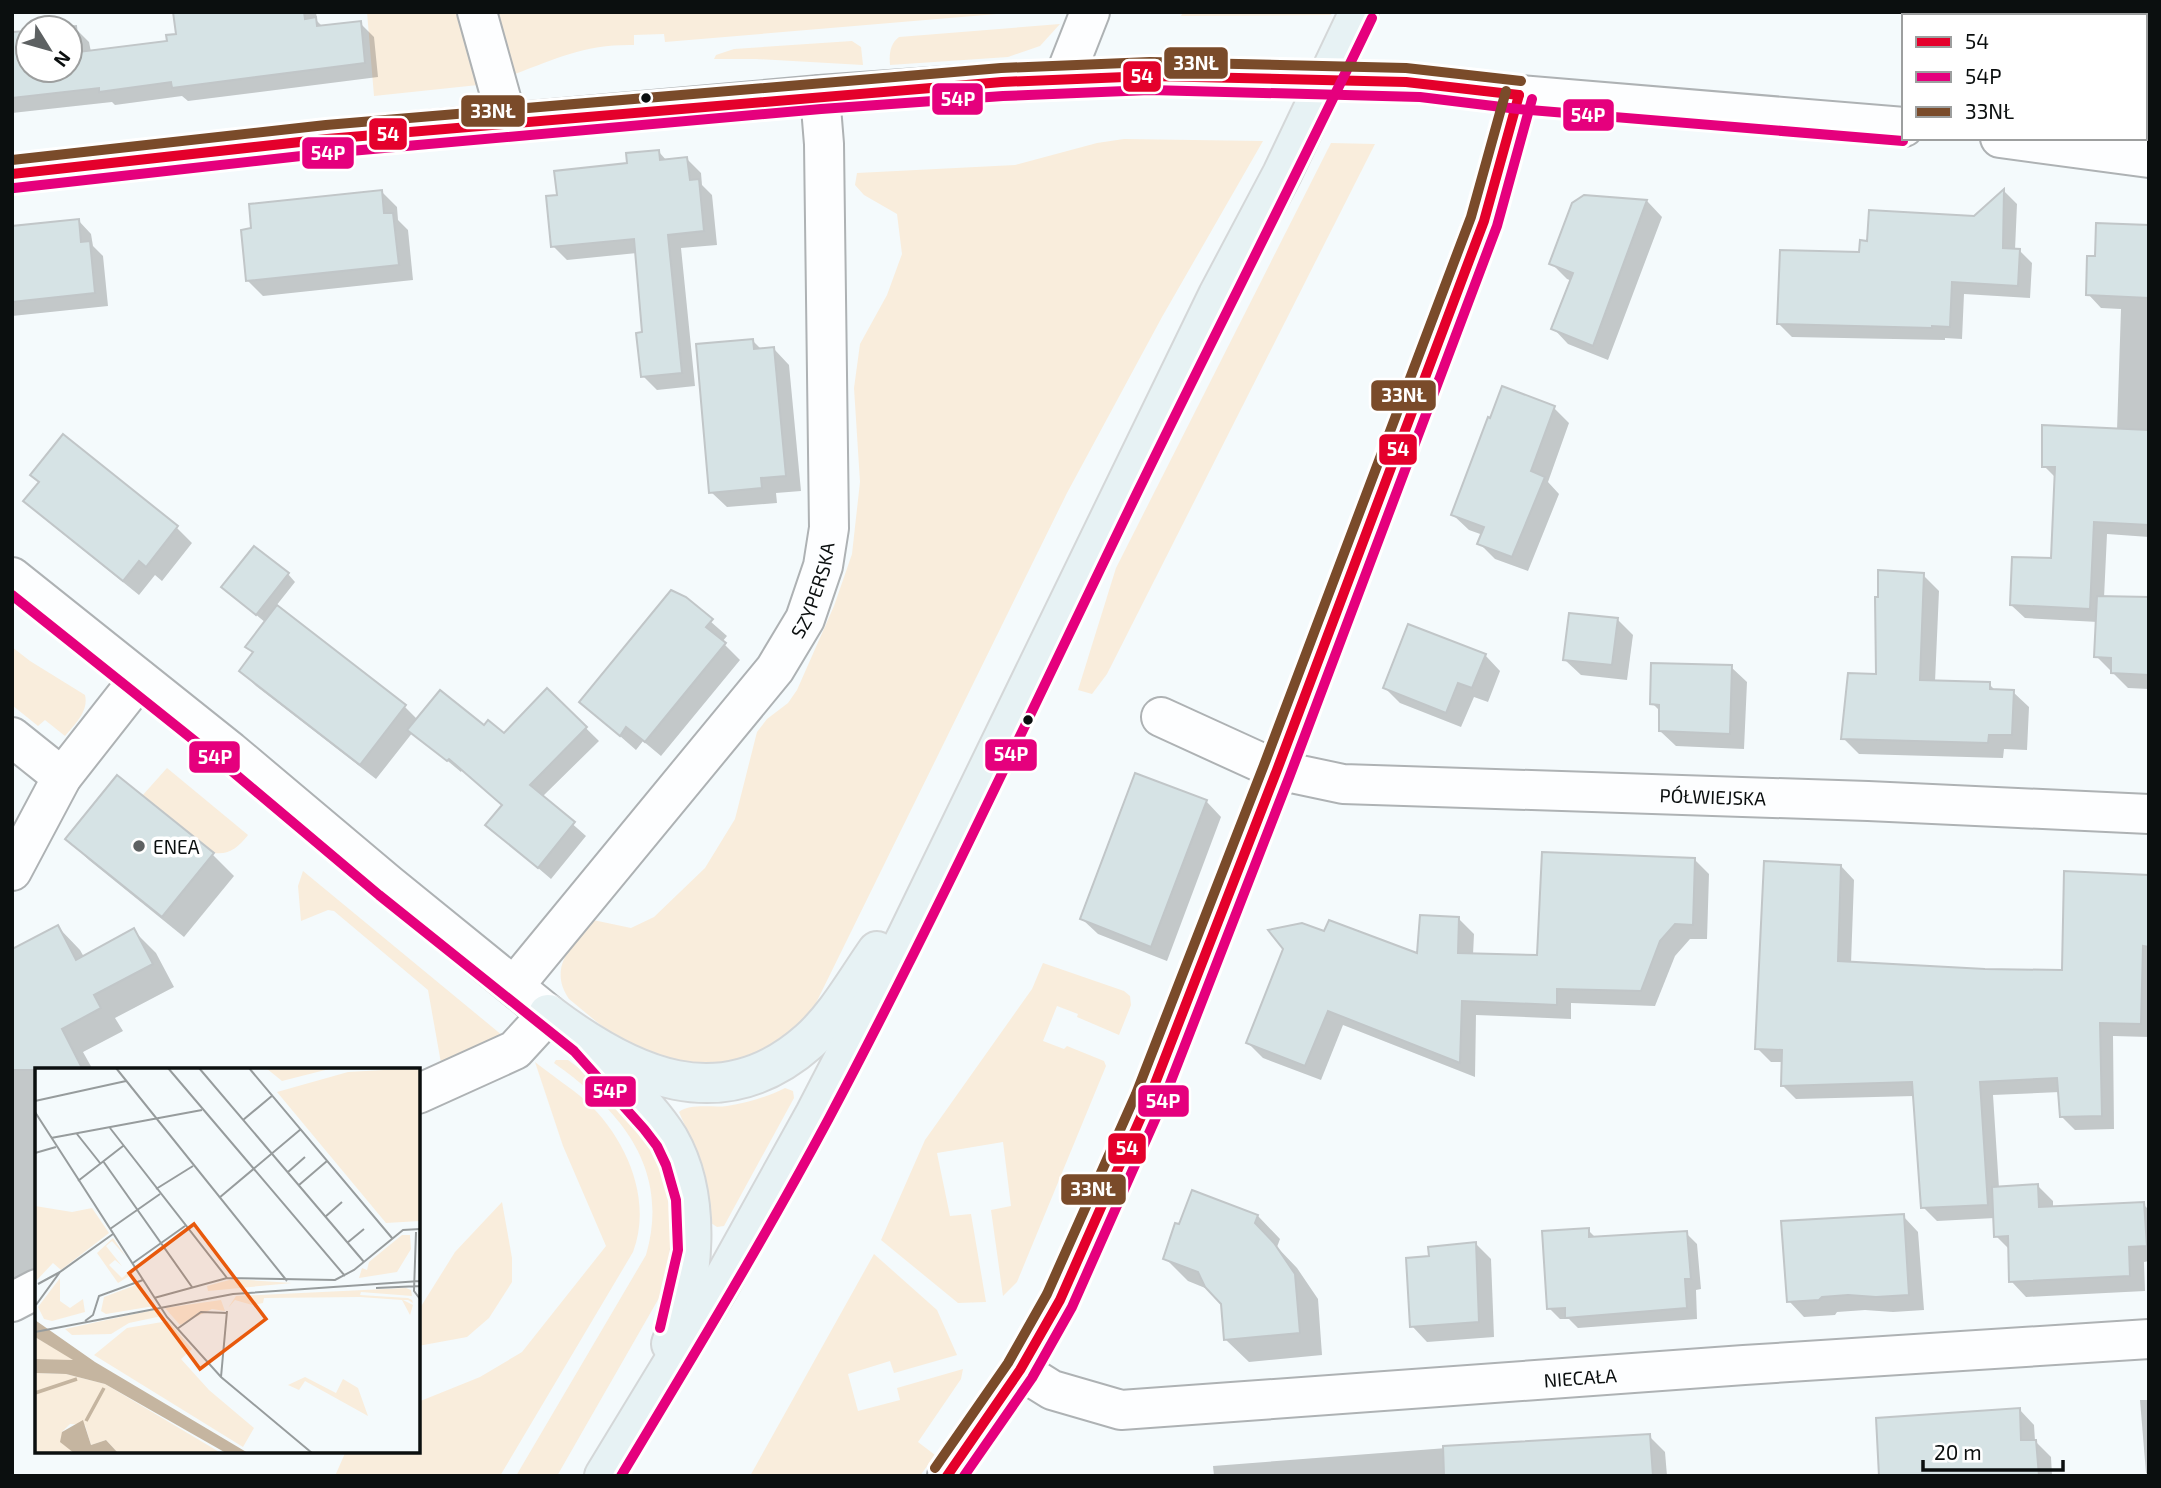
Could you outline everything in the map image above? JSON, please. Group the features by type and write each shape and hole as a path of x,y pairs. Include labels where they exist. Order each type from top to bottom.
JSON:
{"main road":[{"path":"604,1476 719,1287 815,1114 906,938 1218,295 1282,174 1359,12"},
{"path":"584,1041 662,1077 691,1084 725,1083 758,1075 784,1061 811,1039 945,855"},
{"path":"548,1014 584,1041 655,1120 669,1139 679,1160 690,1198 692,1251 684,1292 673,1339 648,1405"}],"street":[{"path":"477,12 508,123"},
{"path":"1063,78 1090,12"},
{"path":"12,174 327,139 820,96 1063,78 1150,76 1406,82 1519,95 1902,127"},
{"path":"947,1476 1020,1370 1060,1300 1144,1111 1277,770 1484,221 1519,95"},
{"name":"SZYPERSKA","path":"514,986 775,669 804,620 823,566 829,528 824,144 820,96"},
{"path":"2015,140 2149,158"},
{"path":"12,577 548,1014 515,1050 420,1093"},
{"path":"12,871 62,777 139,679"},
{"name":"PÓŁWIEJSKA","path":"1161,717 1277,770 1343,784 1841,800 2149,814"},
{"path":"12,737 62,777"},
{"path":"12,1302 35,1290"},
{"name":"NIECAŁA","path":"1020,1370 1052,1390 1121,1410 2149,1339"}],"shaded area":[{"path":"367,12 997,14 665,42 664,34 634,35 634,45 587,50 515,74 503,40 478,85 374,96"},
{"path":"1183,12 1332,12 1331,15 1181,16"},
{"path":"2149,12 2149,101 2147,14 2098,14"},
{"path":"1060,24 1040,46 1008,57 890,65 891,50 899,37"},
{"path":"852,41 861,47 863,65 714,59 716,55 734,49"},
{"path":"1124,139 1263,141 1162,317 1067,493 815,1005 801,1023 765,1051 722,1064 677,1063 620,1041 569,999 561,977 565,956 593,920 631,928 654,917 705,868 735,819 757,732 767,719 788,703 797,690 834,606 852,554 860,482 854,388 860,344 887,295 902,254 897,214 864,195 855,185 857,173 1015,165 1097,143"},
{"path":"1331,143 1375,144 1107,674 1092,694 1078,690 1116,568"},
{"path":"12,647 85,695 83,712 65,736 45,720 38,726 12,705"},
{"path":"167,768 248,835 241,843 229,851 214,853 142,796"},
{"path":"303,871 503,1036 441,1063 428,990 334,911 328,910 301,921 298,886"},
{"path":"1043,963 1124,991 1130,996 1131,1005 1119,1035 1057,1006 1043,1041 1064,1049 1067,1046 1104,1061 1106,1066 1017,1282 1003,1296 991,1210 1011,1206 1003,1142 937,1153 950,1216 971,1214 986,1302 958,1303 881,1240 925,1140 1032,989"},
{"path":"556,1060 568,1060 595,1080 646,1135 663,1172 671,1204 673,1240 670,1265 659,1298 557,1476 516,1476 646,1255 652,1224 651,1195 645,1168 634,1144 619,1121 578,1081 554,1063"},
{"path":"535,1062 586,1101 613,1133 624,1151 637,1191 640,1211 638,1232 633,1252 500,1476 335,1476 345,1453 420,1453 420,1401 480,1377 522,1352 606,1246 563,1146"},
{"path":"785,1088 793,1091 794,1098 724,1226 717,1227 711,1223 709,1197 700,1160 679,1112 695,1107 742,1103"},
{"path":"502,1202 512,1258 512,1282 489,1318 467,1337 420,1346 420,1308 455,1252"},
{"path":"874,1254 937,1310 957,1355 894,1373 890,1361 848,1374 858,1411 900,1400 897,1388 963,1369 961,1379 918,1442 935,1455 920,1476 750,1476"}],"building":[{"path":"173,12 304,12 305,19 316,17 317,26 361,21 365,63 172,88 171,82 99,92 99,88 12,98 12,32 14,84 84,84 84,51 167,41 166,35 176,34"},
{"path":"659,150 660,160 687,157 690,180 699,179 704,231 668,235 682,373 641,377 636,333 642,332 634,239 551,247 546,196 557,195 554,171 627,163 626,153"},
{"path":"2004,189 2003,248 2020,249 2018,286 1952,282 1950,327 1777,324 1780,250 1859,252 1860,240 1867,241 1869,210 1974,216"},
{"path":"382,190 384,213 393,213 399,265 246,281 241,230 251,228 249,204"},
{"path":"1584,195 1647,200 1593,346 1551,329 1573,273 1549,264 1572,203"},
{"path":"79,219 81,242 90,241 95,293 12,302 12,226"},
{"path":"2096,223 2149,225 2149,298 2086,295 2087,256 2095,256"},
{"path":"753,339 754,349 774,347 786,476 761,478 762,488 709,493 696,344"},
{"path":"1502,386 1555,406 1531,471 1545,477 1512,557 1477,544 1484,527 1451,515"},
{"path":"2042,425 2149,430 2149,525 2094,522 2090,609 2010,605 2012,557 2051,558 2055,467 2042,467"},
{"path":"63,434 178,526 146,567 139,561 123,581 23,501 39,482 30,475"},
{"path":"254,546 289,573 256,615 221,587"},
{"path":"1878,570 1924,573 1920,680 1990,682 1990,689 2014,690 2012,735 1989,735 1988,743 1841,739 1848,673 1876,674 1875,597 1878,597"},
{"path":"671,590 686,597 713,619 706,627 726,643 645,742 626,727 620,736 579,702"},
{"path":"2097,596 2149,597 2149,675 2111,673 2111,658 2094,657"},
{"path":"277,605 406,705 360,765 239,671 253,652 245,647"},
{"path":"1569,613 1618,618 1612,665 1563,660"},
{"path":"1408,624 1486,654 1472,688 1458,683 1446,713 1383,688"},
{"path":"1651,663 1732,665 1730,734 1659,731 1659,705 1650,704"},
{"path":"547,688 587,727 530,785 575,822 538,868 485,825 502,805 449,759 447,761 407,730 440,690 484,725 488,720 504,733"},
{"path":"1135,773 1207,800 1151,947 1080,919"},
{"name":"ENEA","path":"117,775 214,853 162,917 65,839"},
{"path":"1542,852 1695,858 1693,925 1675,924 1660,941 1641,991 1557,989 1557,1005 1462,1001 1460,1063 1328,1011 1305,1066 1246,1043 1283,949 1268,930 1302,923 1324,931 1329,920 1417,953 1420,915 1459,917 1458,953 1537,955"},
{"path":"1764,861 1841,865 1838,961 1985,969 2062,970 2064,871 2149,875 2149,947 2143,946 2141,1024 2100,1023 2102,1116 2060,1117 2057,1078 1980,1082 1988,1205 1921,1208 1912,1082 1781,1086 1782,1050 1755,1049"},
{"path":"58,925 76,960 134,928 153,964 94,995 101,1008 62,1029 82,1068 12,1070 12,949"},
{"path":"2038,1184 2039,1207 2144,1202 2147,1246 2129,1247 2130,1276 2009,1282 2008,1236 1994,1237 1992,1187"},
{"path":"1192,1190 1258,1215 1255,1223 1274,1243 1295,1274 1300,1333 1224,1340 1221,1304 1205,1287 1198,1272 1163,1259 1175,1223 1179,1224"},
{"path":"1904,1214 1909,1295 1848,1295 1787,1302 1781,1221"},
{"path":"1589,1228 1589,1237 1687,1231 1691,1279 1685,1279 1687,1308 1565,1318 1565,1308 1547,1309 1542,1231"},
{"path":"1476,1242 1479,1322 1410,1327 1406,1258 1429,1256 1428,1247"},
{"path":"2020,1408 2021,1440 2036,1440 2039,1476 1879,1476 1876,1418"},
{"path":"1650,1434 1653,1476 1444,1476 1443,1446"}],"transit line":[{"name":"54P","path":"621,1476 778,1210 869,1042 1372,18"},
{"name":"33NŁ","path":"12,160 326,125 1001,68 1150,62 1406,68 1521,81"},
{"name":"54","path":"12,174 327,139 1002,82 1150,76 1406,82 1519,95"},
{"name":"54P","path":"14,188 328,153 821,109 1003,96 1150,90 1420,97 1518,109 1903,141"},
{"name":"33NŁ","path":"935,1468 1008,1363 1047,1294 1136,1094 1264,765 1471,217 1506,91"},
{"name":"54","path":"947,1476 1020,1370 1060,1300 1149,1099 1277,770 1484,221 1519,95"},
{"name":"54P","path":"964,1476 1032,1378 1072,1307 1162,1104 1290,775 1497,226 1532,99"},
{"name":"54P","path":"12,595 574,1051 644,1129 657,1146 666,1165 676,1200 678,1250 660,1328"}],"place":[{"name":"ENEA","path":"139,846"}]}
